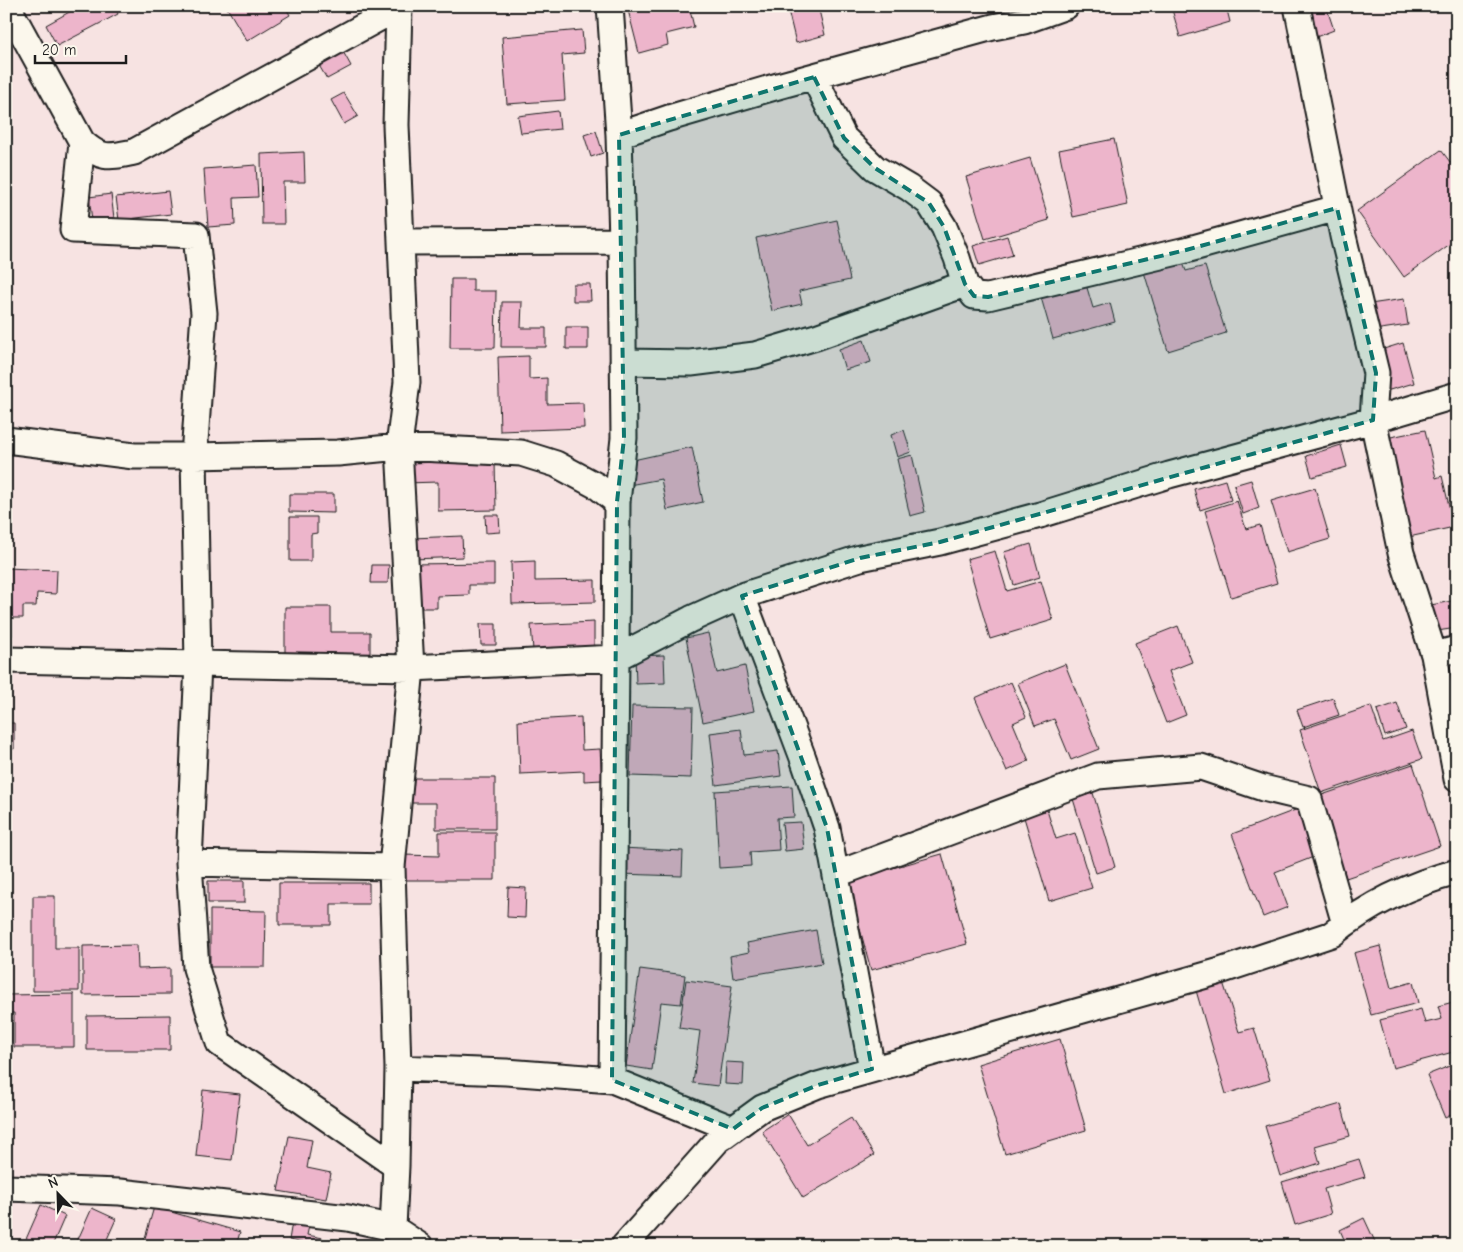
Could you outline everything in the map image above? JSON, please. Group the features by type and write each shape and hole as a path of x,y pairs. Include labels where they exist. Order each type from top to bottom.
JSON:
{"street":[{"path":"10,6 13,16 82,142 94,152 109,157 134,152 381,17 393,6"},
{"path":"393,1228 398,1068 392,867 411,668 399,447 407,382 396,125 399,6"},
{"path":"610,6 619,136 624,438 617,502 612,1080"},
{"path":"619,136 669,118 1024,21 1066,6"},
{"path":"1296,6 1337,208 1376,373 1373,420 1401,554 1445,652 1457,779"},
{"path":"814,77 844,138 876,168 929,203 944,227 965,284 974,296 988,297 1186,250 1337,208"},
{"path":"82,142 73,230 196,235 204,312 194,456 198,664 189,863 196,968 220,1043 396,1166"},
{"path":"401,242 622,241"},
{"path":"623,362 691,363 755,355 816,337 881,312 965,284"},
{"path":"6,660 411,668 616,658 691,619 742,596 860,558 968,534 1040,515 1168,475 1373,420 1457,395"},
{"path":"6,440 134,456 338,453 399,447 521,453 556,464 597,486 617,502"},
{"path":"742,596 803,758 827,828 872,1069"},
{"path":"837,874 1098,776 1201,767 1263,788 1309,799 1345,924"},
{"path":"189,863 392,867"},
{"path":"624,1246 718,1140 762,1108 818,1085 1217,972 1332,934 1388,897 1432,878 1457,872"},
{"path":"398,1068 506,1072 612,1080 733,1129"},
{"path":"6,1188 120,1192 348,1218 393,1228 420,1246"}],"highlighted area":[{"path":"814,77 844,138 875,168 929,203 944,227 965,284 974,296 988,297 1186,250 1337,208 1376,373 1373,420 940,542 860,558 742,596 827,828 872,1069 818,1085 762,1108 733,1129 612,1080 617,502 624,438 619,135"}],"building":[{"path":"80,6 115,6 118,14 57,46 46,25"},
{"path":"226,6 254,6 255,8 285,6 290,15 247,41"},
{"path":"627,6 689,6 694,27 666,34 668,45 639,53"},
{"path":"787,6 818,6 825,35 796,43"},
{"path":"1171,6 1226,6 1230,22 1180,37"},
{"path":"1305,6 1326,6 1334,30 1316,37"},
{"path":"582,30 584,53 562,55 565,100 507,104 502,37"},
{"path":"341,48 351,66 327,79 317,62"},
{"path":"344,93 358,116 344,124 331,100"},
{"path":"558,111 560,129 521,133 518,116"},
{"path":"596,131 603,153 591,157 584,135"},
{"path":"1114,139 1128,205 1073,217 1059,150"},
{"path":"1441,150 1457,171 1457,239 1404,277 1357,211"},
{"path":"304,152 305,182 283,182 284,224 262,224 261,154"},
{"path":"1030,158 1049,220 985,239 966,177"},
{"path":"256,165 258,197 234,198 235,225 208,227 204,169"},
{"path":"168,191 171,214 119,220 116,197"},
{"path":"111,194 114,218 92,220 89,197"},
{"path":"837,220 850,280 799,291 802,304 772,311 756,238"},
{"path":"1007,236 1013,255 979,265 973,246"},
{"path":"1182,260 1186,271 1205,266 1226,333 1168,351 1144,272"},
{"path":"451,279 473,279 473,291 496,291 495,348 450,348"},
{"path":"1085,281 1093,308 1110,303 1115,322 1053,339 1040,294"},
{"path":"573,284 590,284 591,301 573,301"},
{"path":"1404,299 1408,325 1374,330 1370,304"},
{"path":"502,302 522,302 521,328 546,328 546,347 501,347"},
{"path":"566,327 588,327 588,349 566,349"},
{"path":"864,340 871,362 845,370 839,349"},
{"path":"1403,343 1414,383 1386,391 1374,352"},
{"path":"529,356 529,379 547,378 547,404 583,403 584,428 500,431 498,357"},
{"path":"904,430 911,452 897,457 891,435"},
{"path":"1425,430 1436,478 1442,476 1454,527 1409,537 1386,438"},
{"path":"1341,445 1347,467 1312,477 1306,456"},
{"path":"692,447 703,502 667,510 661,479 629,485 624,462"},
{"path":"912,455 925,512 910,516 897,459"},
{"path":"495,461 496,510 438,511 438,482 405,483 404,463"},
{"path":"1225,480 1231,500 1200,510 1194,489"},
{"path":"1251,480 1259,508 1243,514 1234,485"},
{"path":"1315,488 1330,539 1287,552 1271,501"},
{"path":"289,494 334,494 334,513 289,512"},
{"path":"1237,501 1246,529 1260,525 1277,583 1231,597 1205,511"},
{"path":"485,515 499,515 500,532 486,533"},
{"path":"290,517 317,517 317,533 311,534 311,561 290,561"},
{"path":"462,536 463,557 413,559 412,538"},
{"path":"1031,544 1040,577 1014,585 1004,552"},
{"path":"995,551 1007,591 1041,581 1053,620 990,639 967,559"},
{"path":"535,561 535,581 595,580 595,602 512,604 511,562"},
{"path":"494,563 494,585 469,585 469,595 437,596 437,608 410,608 410,564"},
{"path":"372,565 389,565 388,583 371,583"},
{"path":"6,568 57,570 56,594 37,593 36,606 23,606 23,618 12,618 12,636 6,636"},
{"path":"1457,600 1457,628 1437,631 1431,605"},
{"path":"285,607 331,607 331,632 370,632 370,656 285,656"},
{"path":"594,622 594,647 533,650 531,625"},
{"path":"480,624 496,624 496,645 481,645"},
{"path":"1178,626 1192,662 1169,671 1186,715 1166,723 1135,643"},
{"path":"708,633 717,673 745,666 754,711 703,722 686,638"},
{"path":"664,655 665,683 636,684 635,656"},
{"path":"1065,664 1099,749 1071,760 1054,719 1035,726 1018,683"},
{"path":"1011,682 1026,717 1013,723 1029,761 1007,771 975,698"},
{"path":"1333,698 1339,715 1303,727 1297,710"},
{"path":"1397,703 1406,729 1385,736 1377,710"},
{"path":"6,704 8,704 8,723 14,723 14,749 6,748"},
{"path":"632,706 693,707 691,778 630,776"},
{"path":"1371,706 1383,741 1412,731 1422,759 1321,793 1300,730"},
{"path":"581,717 582,750 600,749 602,780 584,781 584,771 520,774 518,721"},
{"path":"741,729 744,755 778,751 781,776 716,785 710,733"},
{"path":"1413,764 1440,846 1346,878 1319,796"},
{"path":"408,778 495,778 495,829 436,829 436,803 408,803"},
{"path":"792,786 794,817 777,818 779,850 750,852 751,866 719,868 715,791"},
{"path":"1093,793 1115,867 1096,873 1073,799"},
{"path":"1046,807 1056,839 1075,833 1092,888 1049,901 1023,814"},
{"path":"1298,809 1316,856 1275,872 1288,907 1263,917 1232,834"},
{"path":"801,822 804,849 785,851 782,823"},
{"path":"439,832 495,832 495,880 403,880 403,855 439,856"},
{"path":"621,848 683,851 682,876 619,874"},
{"path":"942,854 967,944 871,970 847,881"},
{"path":"208,881 244,881 244,903 208,903"},
{"path":"279,883 369,883 369,904 331,904 331,925 279,925"},
{"path":"508,887 526,888 525,918 507,917"},
{"path":"33,896 55,896 55,948 79,948 79,991 33,991"},
{"path":"210,910 266,911 265,967 210,967"},
{"path":"816,930 822,963 733,978 730,956 749,952 747,943"},
{"path":"137,945 138,969 170,968 170,994 83,995 83,946"},
{"path":"1380,946 1391,988 1413,982 1418,1003 1371,1015 1354,953"},
{"path":"640,969 685,975 681,1004 661,1002 652,1070 626,1066"},
{"path":"1222,979 1239,1032 1254,1028 1270,1080 1226,1094 1195,987"},
{"path":"686,980 732,986 718,1086 693,1083 700,1031 679,1028"},
{"path":"74,994 74,1047 14,1047 14,1013 6,1013 6,995"},
{"path":"1457,1001 1457,1051 1393,1068 1380,1020 1421,1009 1425,1023 1442,1019 1438,1006"},
{"path":"170,1015 170,1050 87,1050 87,1016"},
{"path":"6,1017 11,1017 11,1042 6,1042"},
{"path":"1060,1039 1086,1130 1005,1154 978,1064"},
{"path":"726,1062 744,1063 743,1085 725,1084"},
{"path":"1457,1063 1457,1112 1445,1118 1427,1075"},
{"path":"203,1090 240,1094 232,1160 196,1156"},
{"path":"1341,1104 1350,1136 1315,1146 1320,1163 1280,1176 1265,1126"},
{"path":"788,1114 807,1145 851,1118 874,1155 803,1198 762,1131"},
{"path":"289,1136 312,1140 307,1168 331,1173 326,1199 278,1191"},
{"path":"1359,1159 1365,1177 1324,1189 1331,1214 1295,1225 1282,1182"},
{"path":"41,1205 65,1216 52,1246 23,1246"},
{"path":"154,1207 240,1232 236,1246 143,1245"},
{"path":"92,1208 116,1219 104,1246 75,1246"},
{"path":"1364,1218 1377,1246 1347,1246 1340,1230"},
{"path":"292,1222 309,1226 307,1235 323,1238 321,1246 289,1240"}]}
